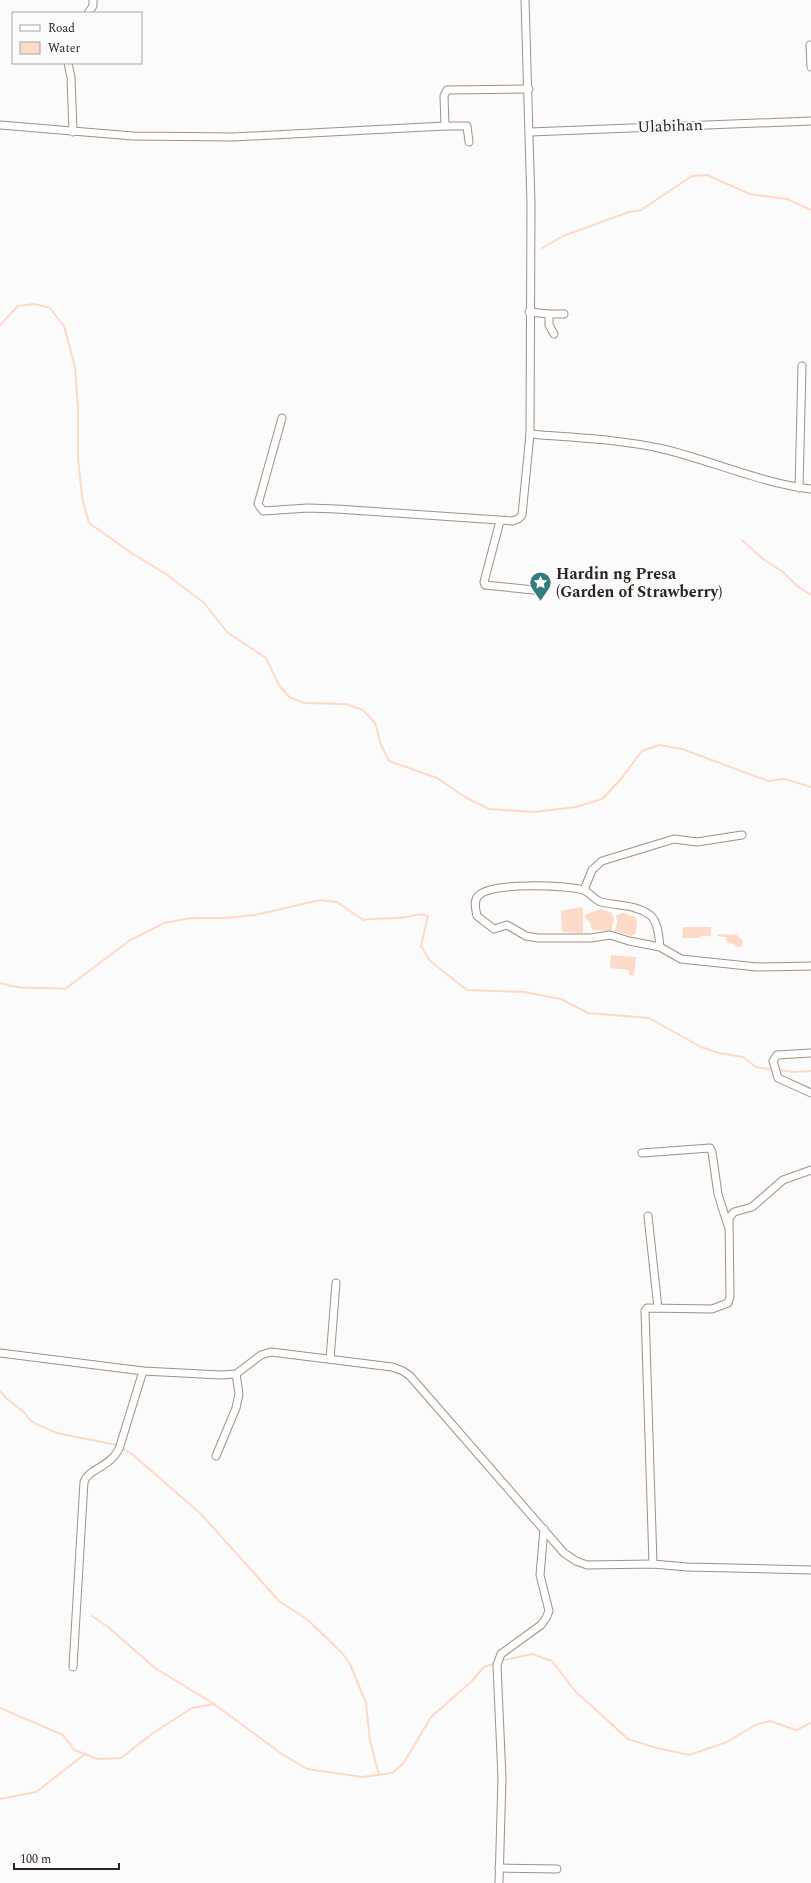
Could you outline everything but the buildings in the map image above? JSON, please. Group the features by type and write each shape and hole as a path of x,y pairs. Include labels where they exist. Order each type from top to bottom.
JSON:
{"street":[{"path":"89,12 93,6 93,0"},
{"path":"282,418 258,504 263,511 308,508 337,509 500,521 518,520 522,515 530,434 530,132 525,0"},
{"path":"810,45 811,68"},
{"path":"68,64 71,77 73,132"},
{"path":"445,126 444,96 448,90 528,89"},
{"name":"Ulabihan","path":"530,132 811,121"},
{"path":"0,125 133,136 233,137 467,126 470,142"},
{"path":"529,312 564,314"},
{"path":"549,314 549,325 554,334"},
{"path":"799,488 802,366"},
{"path":"530,434 616,440 663,449 799,488 811,490"},
{"path":"500,521 484,582 485,585 543,591"},
{"path":"584,890 592,870 602,861 674,839 697,842 742,835"},
{"path":"660,947 657,926 651,916 625,904 599,902 584,890 524,885 489,891 479,895 475,902 477,916 494,929 507,924 526,936 538,938 591,938 610,935 629,941 660,947 681,959 757,967 811,966"},
{"path":"811,1053 777,1055 773,1061 778,1078 811,1093"},
{"path":"642,1152 710,1148 712,1152 718,1194 728,1228"},
{"path":"654,1564 644,1311 647,1308 712,1309 728,1303 730,1297 729,1218 734,1212 752,1207 783,1180 811,1170"},
{"path":"648,1216 658,1308"},
{"path":"330,1359 336,1283"},
{"path":"0,1353 143,1371 236,1374 261,1355 271,1352 392,1367 403,1371 410,1376 564,1553 576,1561 587,1565 654,1564 687,1567 811,1570"},
{"path":"73,1667 84,1482 88,1474 106,1465 114,1458 119,1449 143,1371"},
{"path":"216,1456 236,1408 239,1394 236,1374"},
{"path":"499,1883 502,1778 497,1665 501,1654 541,1625 546,1618 548,1611 540,1575 544,1529"},
{"path":"499,1868 557,1869"}],"water":[{"path":"581,907 583,909 582,933 564,932 562,930 561,911"},
{"path":"601,909 612,913 614,920 611,931 593,930 590,922 585,918 585,915"},
{"path":"623,913 636,917 637,925 635,934 631,936 615,931 617,922 616,915"},
{"path":"683,927 711,927 711,936 701,936 700,938 682,938"},
{"path":"718,934 737,935 743,941 742,946 737,947 734,944 727,943 726,937 717,936"},
{"path":"611,955 636,957 634,976 629,975 629,970 610,968"}],"waterway":[{"path":"542,248 563,236 629,212 641,210 692,176 707,175 750,194 787,199 811,210"},
{"path":"0,325 18,306 35,304 50,308 64,326 75,367 78,408 78,458 82,497 89,523 133,554 166,574 204,603 228,633 266,658 279,685 289,697 304,703 346,704 363,710 375,723 381,745 389,761 437,778 465,797 489,809 534,812 576,807 602,799 621,779 642,751 659,745 682,749 768,781 785,779 811,787"},
{"path":"742,540 763,559 783,572 797,586 811,595"},
{"path":"0,983 24,988 65,989 129,941 164,923 192,918 225,918 255,915 320,900 337,902 363,920 401,918 420,914 428,916 421,946 430,961 467,990 524,992 561,999 588,1013 649,1018 701,1047 719,1053 743,1057 756,1067 774,1070"},
{"path":"779,1070 793,1072 811,1071"},
{"path":"0,1391 7,1399 24,1412 31,1421 38,1425 57,1433 116,1445"},
{"path":"123,1449 132,1454 201,1514 279,1601 308,1620 342,1653 350,1664 366,1703 370,1741 379,1775"},
{"path":"92,1616 108,1627 155,1668 214,1704"},
{"path":"500,1661 532,1654 552,1661 575,1691 628,1739 653,1747 689,1755 727,1742 755,1725 770,1721 796,1730 811,1723"},
{"path":"0,1708 63,1735 74,1750 98,1759 121,1758 153,1733 192,1708 214,1704 282,1754 307,1769 362,1777 392,1773 403,1764 431,1717 472,1681 484,1667 496,1663"},
{"path":"0,1799 36,1792 85,1754"}],"place":[{"name":"Hardin ng Presa (Garden of Strawberry)","path":"540,602"}]}
